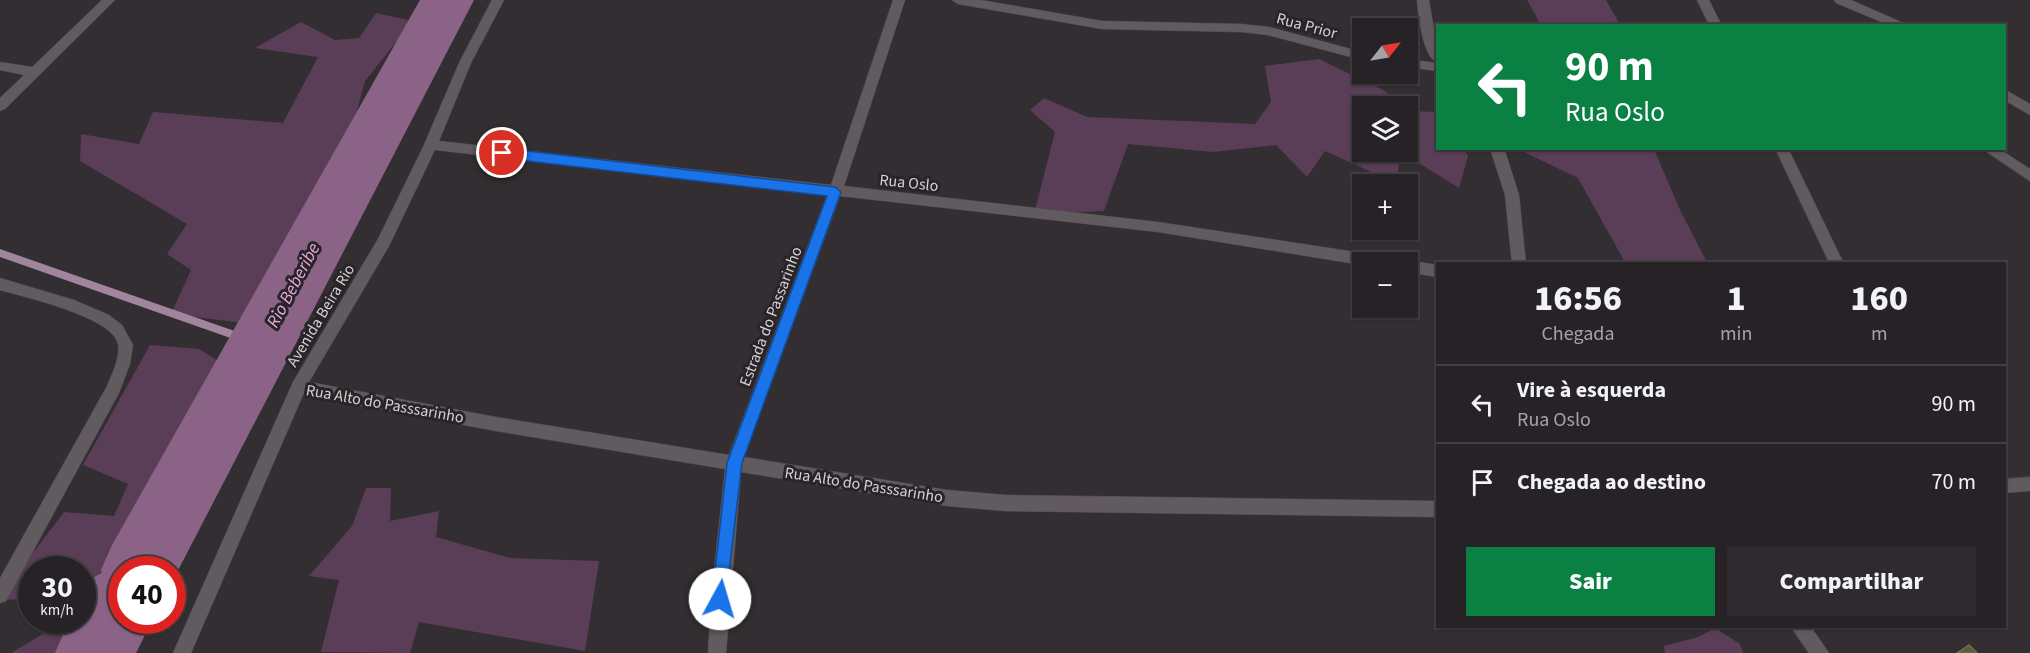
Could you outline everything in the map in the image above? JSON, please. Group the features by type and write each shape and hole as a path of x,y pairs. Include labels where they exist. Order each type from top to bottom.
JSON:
{"street":[{"path":"0,105 109,0"},
{"name":"Avenida Beira Rio","path":"182,653 298,387 384,242 431,145 465,63 498,0"},
{"name":"Estrada do Passarinho","path":"717,653 720,599 734,463 835,192 899,0"},
{"name":"Rua Prior","path":"958,0 1101,25 1241,28 1269,31 1352,54"},
{"path":"1423,0 1426,26 1436,55"},
{"path":"1703,0 1715,24"},
{"path":"1840,0 1899,24"},
{"path":"1418,64 1436,67"},
{"path":"0,66 33,72"},
{"path":"2006,95 2030,110"},
{"name":"Rua Oslo","path":"431,145 1158,227 1352,257"},
{"path":"1498,150 1512,195 1519,262"},
{"path":"1781,150 1836,262"},
{"path":"1990,150 2030,176"},
{"path":"1418,268 1436,271"},
{"path":"0,284 80,308 114,325 125,340 123,362 114,388 0,595"},
{"name":"Rua Alto do Passsarinho","path":"298,387 496,424 946,498 1005,503 1436,509"},
{"path":"2006,486 2030,484"},
{"path":"1801,628 1820,653"}],"shaded area":[{"path":"1527,0 1606,0 1619,24 1540,24"},
{"path":"376,13 413,21 365,81 343,162 260,325 171,314 191,270 167,254 187,224 80,161 81,134 139,144 153,112 283,123 318,57 255,48 301,22 335,40 359,38"},
{"path":"1319,59 1352,75 1352,84 1371,84 1385,91 1390,96 1352,96 1352,162 1399,162 1397,174 1376,174 1325,151 1307,177 1276,145 1213,152 1128,144 1104,211 1034,214 1055,132 1030,110 1044,98 1087,117 1255,124 1271,102 1265,66"},
{"path":"1418,111 1436,112 1436,150 1465,150 1468,156 1459,188 1417,162"},
{"path":"1525,150 1654,150 1680,210 1707,262 1625,262 1578,178 1524,152"},
{"path":"150,345 199,349 233,370 121,556 108,556 108,580 96,601 96,556 30,556 64,512 114,516 128,484 83,465"},
{"path":"366,488 391,488 390,521 439,511 436,537 510,558 599,561 585,651 419,622 410,653 321,652 339,580 309,576 352,526"},
{"path":"18,572 18,599 0,600 0,596"},
{"path":"1715,628 1740,644 1743,653 1665,653 1664,646 1698,637"},
{"path":"43,634 78,634 67,653 11,653"}],"building":[{"path":"1969,645 1977,653 1957,653"}],"waterway":[{"name":"Rio Beberibe","path":"147,556 447,0"},
{"path":"0,253 262,345"},
{"name":"Rio Beberibe","path":"94,653 108,628"}],"route":[{"path":"502,153 835,192 734,463 720,599"}]}
